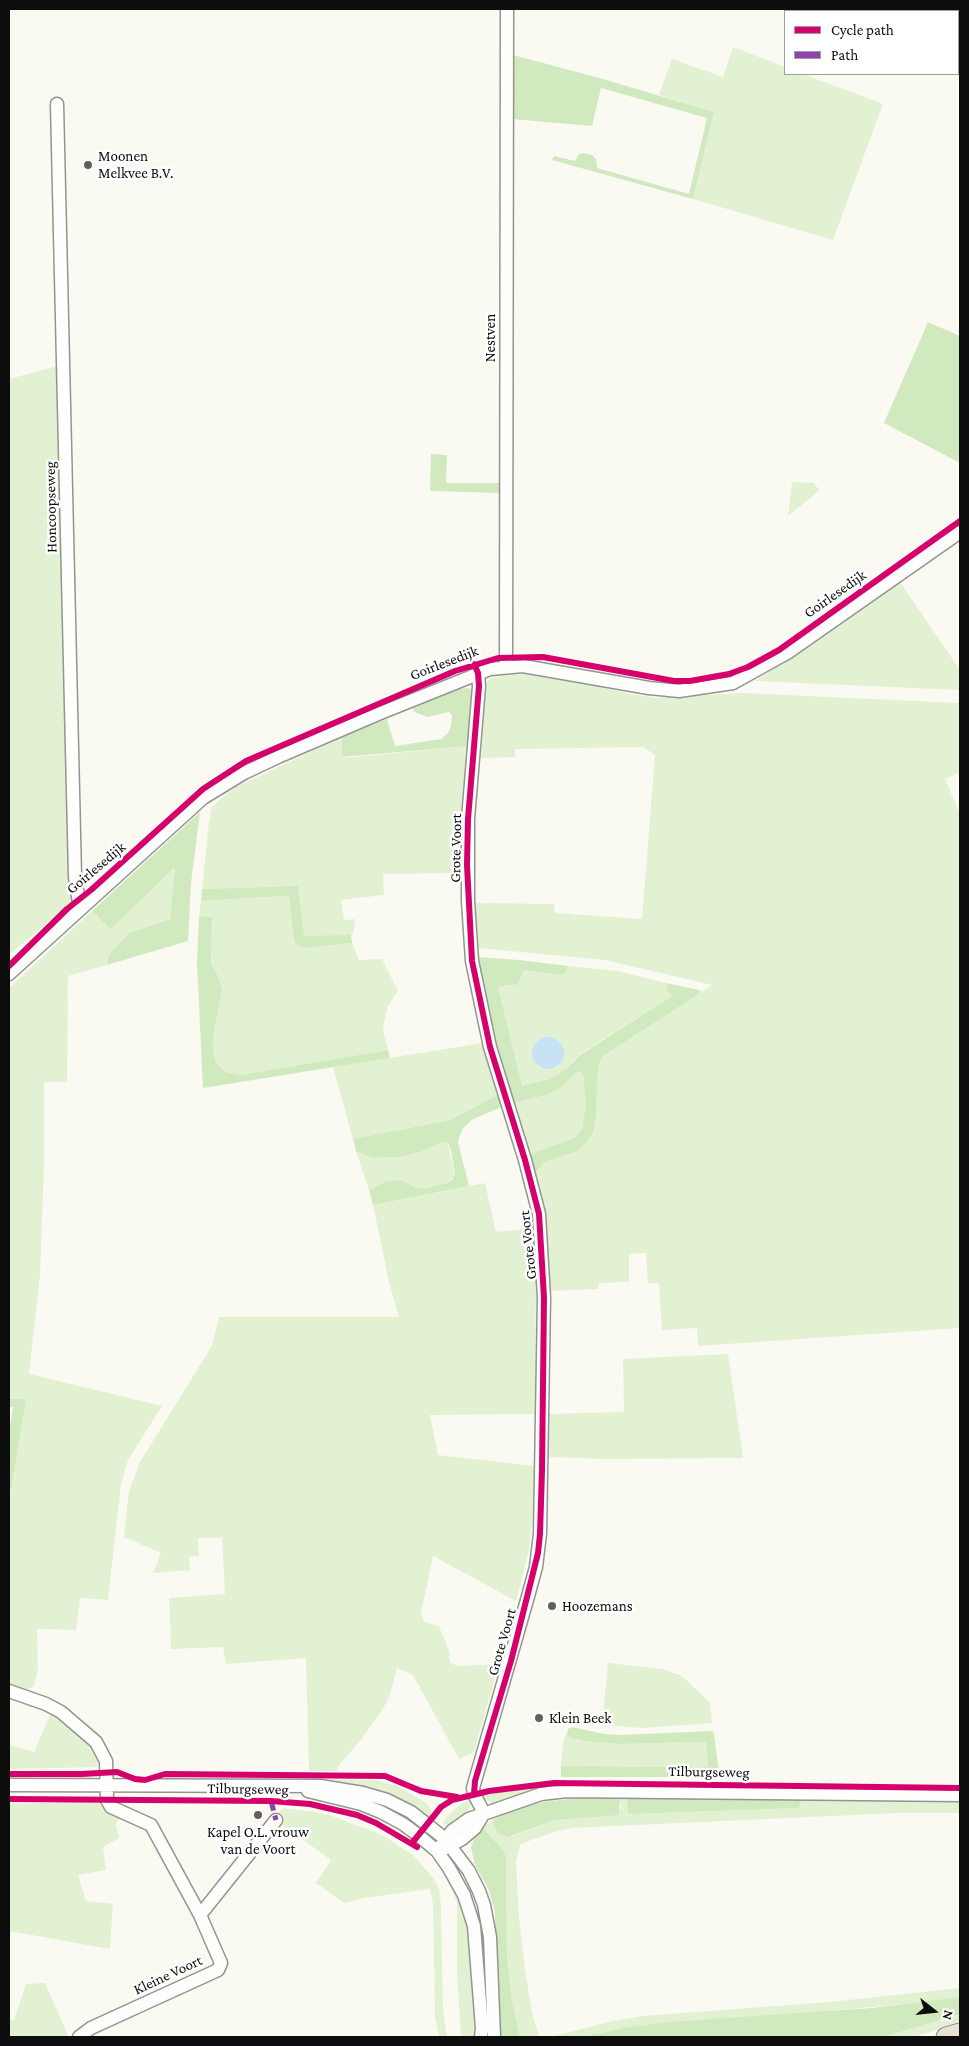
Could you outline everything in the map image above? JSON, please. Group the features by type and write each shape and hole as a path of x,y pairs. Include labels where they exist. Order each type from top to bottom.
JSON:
{"highway":[{"path":"946,2037 960,2033"}],"street":[{"name":"Nestven","path":"506,667 507,9"},
{"name":"Honcoopseweg","path":"57,104 75,878 80,909"},
{"name":"Goirlesedijk","path":"9,974 204,798 244,773 378,714 478,673 506,667 537,668 649,688 679,691 732,683 787,653 960,532"},
{"name":"Grote Voort","path":"478,673 479,686 468,819 468,901 472,961 490,1047 525,1160 539,1214 544,1298 540,1534 536,1567 473,1788 474,1794 484,1813"},
{"path":"9,1691 46,1704 61,1712 96,1742 106,1761 107,1785"},
{"name":"Tilburgseweg","path":"9,1785 338,1788 387,1800 411,1812 448,1842 470,1871 484,1905 490,1936 494,2037"},
{"name":"Kleine Voort","path":"79,2037 91,2028 218,1970 221,1963 200,1915 150,1825 111,1807 107,1800 107,1785"},
{"name":"Tilburgseweg","path":"288,1787 344,1800 381,1812 403,1824 437,1852 457,1880 470,1911 477,1954 481,2037"},
{"name":"Tilburgseweg","path":"484,1813 541,1794 566,1791 960,1795"},
{"path":"437,1852 448,1842 475,1828 484,1813"},
{"path":"200,1915 276,1820"}],"green space":[{"path":"733,47 784,67 784,75 806,75 883,104 833,240 693,199 714,112 659,95 672,59 723,77"},
{"path":"513,55 714,112 693,199 552,160 554,156 575,161 579,154 592,155 596,159 597,168 689,194 707,118 601,88 592,126 512,119"},
{"path":"928,322 960,336 960,463 884,423"},
{"path":"57,366 73,901 9,955 9,379"},
{"path":"431,454 447,455 446,483 500,483 500,493 430,491"},
{"path":"792,482 815,483 820,490 788,516"},
{"path":"900,582 960,670 960,690 755,681 794,657"},
{"path":"528,674 565,679 656,698 742,693 960,703 960,772 945,779 960,814 960,1328 698,1346 697,1328 662,1330 659,1283 648,1283 646,1253 629,1254 629,1282 599,1283 598,1289 547,1291 535,1173 545,1162 575,1152 596,1117 598,1067 603,1056 699,994 699,990 703,991 712,985 605,960 478,948 475,903 554,904 555,913 642,919 655,755 643,747 515,749 515,757 481,758 485,684 490,679 503,675"},
{"path":"459,689 472,689 468,746 342,757 342,737 387,719 395,746 441,739 448,733 452,715 449,712 428,717 414,712 413,708"},
{"path":"342,737 342,757 345,758 468,746 460,873 383,874 384,895 341,900 344,920 355,919 354,932 351,935 303,937 298,886 202,889 212,807 236,787"},
{"path":"200,812 191,883 188,941 107,965 109,955 129,933 170,919 175,869 112,928 109,928 92,911"},
{"path":"173,869 175,871 170,919 129,933 110,955 107,965 68,976 67,1082 44,1082 44,1167 40,1275 29,1374 162,1406 128,1460 121,1484 108,1600 80,1598 76,1630 37,1629 38,1669 34,1686 26,1690 9,1686 9,1489 11,1489 25,1399 9,1399 9,988 92,911 109,928 112,928"},
{"path":"298,886 304,936 351,935 352,943 305,948 297,945 294,940 289,897 201,901 202,889"},
{"path":"289,897 294,940 305,948 352,943 359,960 382,959 398,991 388,1006 385,1017 383,1029 388,1050 240,1075 225,1073 216,1063 213,1050 214,1031 222,990 218,976 211,963 212,917 199,916 201,901"},
{"path":"199,916 212,917 211,963 218,976 222,990 214,1031 213,1050 216,1063 225,1072 240,1075 388,1050 390,1058 203,1088 197,963"},
{"path":"477,957 568,966 567,972 560,975 524,970 518,984 498,987 522,1086 550,1079 565,1070 580,1055 672,996 667,990 666,983 699,990 699,994 603,1056 598,1067 596,1117 593,1132 586,1143 575,1152 545,1162 535,1173 530,1154 574,1138 582,1130 586,1103 583,1074 579,1072 574,1074 562,1087 546,1095 514,1103 487,1010"},
{"path":"568,966 618,971 666,983 667,990 672,996 580,1054 565,1070 550,1079 522,1087 498,987 509,986 521,978 524,970 560,975 567,972","holes":["545,1038 553,1038 560,1043 563,1058 559,1065 548,1069 538,1066 532,1056 535,1044"]},
{"path":"483,1043 498,1095 450,1120 353,1139 333,1067"},
{"path":"579,1072 583,1074 586,1103 582,1130 574,1138 530,1154 514,1103 546,1095 562,1087 574,1074"},
{"path":"498,1095 502,1107 473,1119 463,1128 459,1138 458,1142 469,1186 373,1205 369,1190 385,1182 400,1180 415,1188 426,1188 452,1180 455,1175 451,1150 448,1143 444,1142 420,1152 399,1157 372,1158 356,1151 353,1139 450,1120"},
{"path":"444,1142 448,1143 455,1176 447,1183 426,1188 415,1188 406,1182 385,1182 369,1190 356,1151 372,1158 399,1157 420,1152"},
{"path":"485,1183 496,1232 533,1228 536,1270 535,1414 430,1415 438,1455 534,1466 533,1510 529,1551 516,1601 433,1556 421,1614 424,1622 439,1626 449,1651 450,1662 457,1666 499,1664 474,1752 459,1759 413,1675 397,1668 390,1695 383,1709 361,1740 338,1766 337,1771 309,1771 306,1658 226,1664 223,1647 171,1649 169,1598 225,1594 222,1538 198,1538 199,1556 189,1557 190,1570 153,1573 161,1553 124,1537 129,1491 140,1462 212,1345 219,1317 399,1317 389,1282 373,1205"},
{"path":"728,1354 743,1458 604,1459 549,1457 549,1414 624,1412 623,1359"},
{"path":"9,1399 26,1399 11,1489 9,1489 9,1434 13,1407 9,1407"},
{"path":"608,1663 662,1669 682,1676 710,1703 712,1723 642,1728 602,1725"},
{"path":"51,1713 73,1730 90,1747 98,1762 97,1767 9,1769 9,1745 34,1752"},
{"path":"572,1727 604,1734 619,1735 712,1731 714,1733 719,1774 718,1777 561,1777 561,1766 707,1767 708,1764 706,1743 703,1742 618,1744 586,1741 570,1738 567,1734 568,1729"},
{"path":"567,1732 567,1734 577,1740 618,1744 703,1742 706,1743 708,1764 707,1767 561,1766 563,1742"},
{"path":"312,1779 375,1780 398,1786 426,1803 432,1811 431,1815 428,1818 378,1793 341,1783"},
{"path":"556,1785 493,1803 482,1798 484,1795 528,1787"},
{"path":"576,1798 620,1798 619,1815 554,1820 508,1837 498,1833 492,1820 517,1808 536,1803"},
{"path":"620,1798 627,1798 628,1813 632,1814 799,1808 801,1800 960,1801 960,1813 897,1813 572,1828 520,1844 516,1862 519,1917 525,1970 533,2017 539,2037 520,2037 512,2001 507,1956 506,1857 504,1851 482,1827 492,1820 499,1833 513,1836 554,1820 621,1809"},
{"path":"627,1798 801,1800 799,1808 632,1814 628,1813"},
{"path":"469,1799 472,1802 467,1815 449,1825 442,1823 452,1811"},
{"path":"98,1803 104,1810 120,1817 116,1824 119,1838 103,1847 106,1870 78,1875 86,1901 113,1904 110,1949 9,1931 9,1804"},
{"path":"283,1808 332,1816 384,1836 414,1856 434,1879 439,1889 441,1906 443,2010 447,2037 439,2037 435,2018 433,1904 430,1889 364,1898 345,1903 316,1883 331,1860 273,1818"},
{"path":"482,1827 504,1851 506,1857 507,1956 512,2001 520,2037 496,2037 495,1912 489,1890 475,1865 471,1848 476,1833"},
{"path":"433,1856 445,1869 468,1911 477,2037 461,2037 457,1974 457,1903 450,1883"},
{"path":"45,1983 68,2035 66,2037 9,2037 9,2020 14,2020 26,1984"},
{"path":"960,1988 960,1997 925,2002 808,2013 667,2022 584,2037 550,2037 613,2021 643,2016 830,2002"},
{"path":"960,1997 960,2014 883,2037 584,2037 624,2028 667,2022 872,2008"},
{"path":"960,2014 960,2023 914,2037 883,2037"}],"water":[{"path":"548,1037 554,1038 559,1042 563,1047 563,1059 559,1064 554,1068 548,1069 542,1068 537,1064 533,1059 532,1053 533,1047 537,1042 542,1038"}],"marked path":[{"path":"271,1801 276,1820"}],"cycle path":[{"path":"9,966 67,909 91,890 203,789 246,761 455,671 498,658 543,657 674,681 690,681 729,674 748,667 779,650 960,521"},
{"path":"474,664 478,673 479,686 468,819 467,865 472,961 490,1047 525,1160 539,1214 544,1298 542,1470 538,1553 511,1661 475,1781 474,1794"},
{"path":"9,1774 117,1772 135,1779 145,1780 165,1774 385,1776 421,1791 457,1797"},
{"path":"412,1843 441,1807 452,1800 489,1791 554,1783 960,1788"},
{"path":"9,1799 271,1801 310,1804 357,1815 376,1823 417,1847"}],"place":[{"name":"Moonen Melkvee B.V.","path":"88,165"},
{"name":"Hoozemans","path":"552,1606"},
{"name":"Klein Beek","path":"539,1718"},
{"name":"Kapel O.L. vrouw van de Voort","path":"258,1815"}]}
